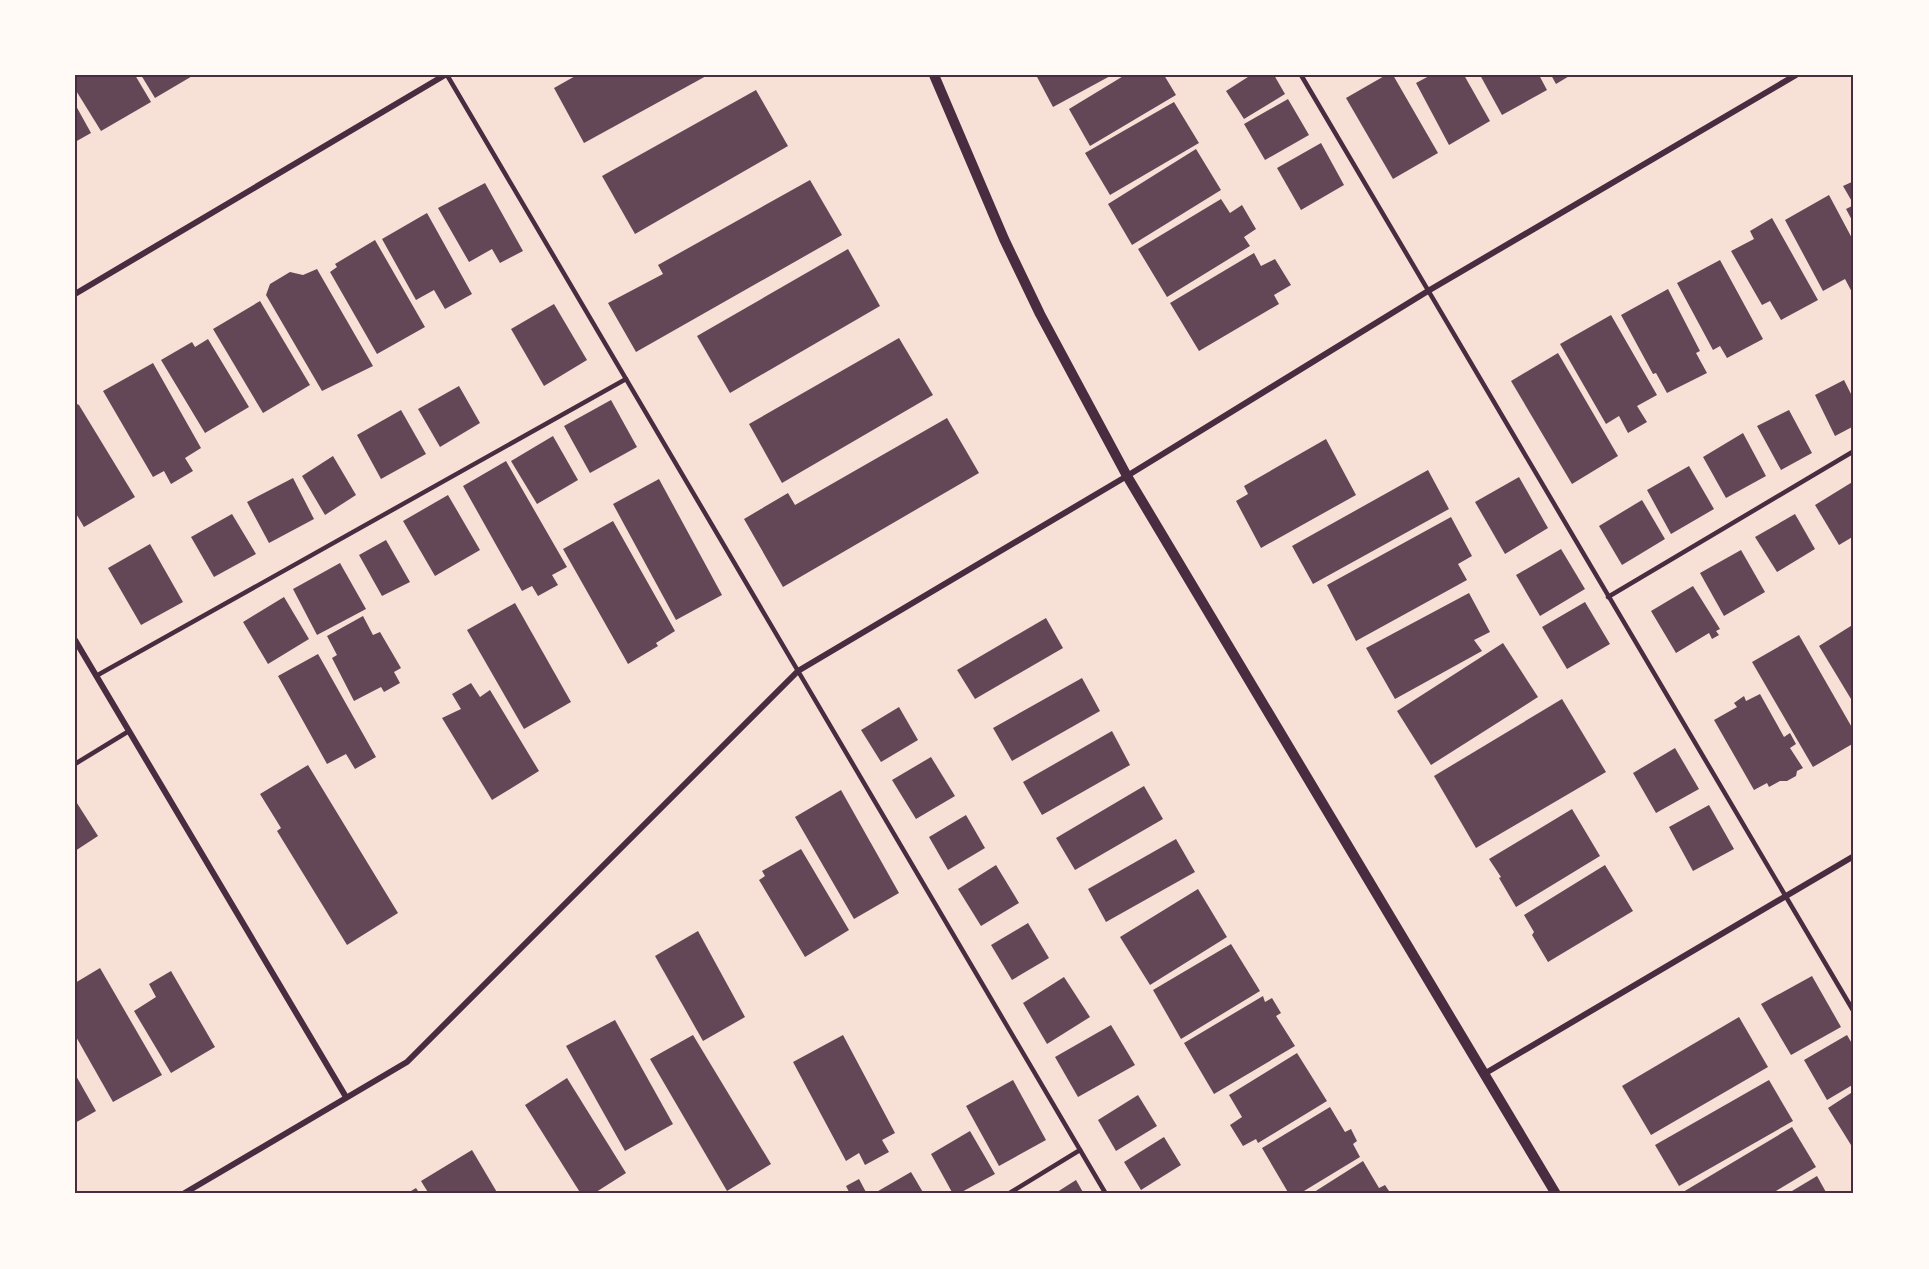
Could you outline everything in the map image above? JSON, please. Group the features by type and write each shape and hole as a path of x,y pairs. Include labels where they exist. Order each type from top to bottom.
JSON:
{"street":[{"path":"75,294 446,75"},
{"path":"934,75 1014,261 1127,476 1556,1194"},
{"path":"183,1194 407,1062 798,671 1127,476 1428,291 1796,75"},
{"path":"75,640 346,1097"},
{"path":"1484,1074 1854,856"}],"lane":[{"path":"446,75 1106,1194"},
{"path":"1301,75 1854,1012"},
{"path":"96,676 626,379"},
{"path":"1608,597 1854,451"},
{"path":"75,764 129,731"},
{"path":"1008,1194 1080,1150"}],"building":[{"path":"75,75 135,75 151,102 101,131 75,89"},
{"path":"141,75 194,75 155,98"},
{"path":"577,75 708,75 584,143 554,88"},
{"path":"1036,75 1112,75 1053,107"},
{"path":"1125,75 1164,75 1176,95 1090,146 1069,109"},
{"path":"1251,75 1274,75 1285,94 1244,119 1226,91"},
{"path":"1386,75 1393,75 1438,153 1393,179 1346,98"},
{"path":"1431,75 1464,75 1490,121 1449,145 1416,83"},
{"path":"1480,75 1539,75 1547,90 1502,115"},
{"path":"1551,75 1571,75 1556,84"},
{"path":"756,90 788,146 635,234 602,176"},
{"path":"1288,99 1309,135 1265,160 1244,124"},
{"path":"1174,102 1199,143 1110,195 1085,153"},
{"path":"75,104 91,133 75,142"},
{"path":"1321,143 1344,185 1301,210 1277,168"},
{"path":"1196,149 1221,190 1132,245 1108,204"},
{"path":"810,180 842,235 636,352 608,303 663,274 658,265"},
{"path":"1854,181 1854,205 1843,186"},
{"path":"485,183 523,251 500,263 492,249 469,262 438,208"},
{"path":"1829,195 1854,242 1854,296 1845,279 1823,291 1785,220"},
{"path":"1221,199 1230,213 1242,205 1256,229 1244,237 1250,246 1167,297 1138,249"},
{"path":"1854,205 1854,224 1846,209"},
{"path":"427,213 472,294 445,309 434,290 416,300 382,239"},
{"path":"1772,218 1818,300 1781,320 1770,301 1762,305 1731,251 1754,239 1750,231"},
{"path":"375,240 425,327 377,354 330,272 337,267 335,264"},
{"path":"848,249 880,306 730,393 697,336"},
{"path":"1254,253 1261,266 1275,259 1291,285 1274,295 1279,304 1199,351 1170,303"},
{"path":"1720,260 1763,339 1727,358 1720,346 1713,350 1677,283"},
{"path":"317,269 373,366 322,391 266,295 270,284 290,272 303,275"},
{"path":"1668,289 1700,351 1696,353 1707,373 1667,393 1656,373 1653,374 1621,315"},
{"path":"260,301 310,385 263,413 213,329"},
{"path":"554,304 587,360 544,386 511,329"},
{"path":"1611,315 1657,395 1637,406 1647,422 1628,433 1619,416 1606,424 1560,344"},
{"path":"899,338 933,395 782,483 749,424"},
{"path":"208,339 249,407 205,433 161,360 192,342 195,347"},
{"path":"1558,353 1618,456 1572,484 1511,381"},
{"path":"153,363 201,448 185,458 193,471 171,484 164,471 153,477 103,391"},
{"path":"1844,380 1854,400 1854,426 1835,436 1815,395"},
{"path":"459,386 480,423 440,447 418,409"},
{"path":"611,400 637,447 590,473 564,426"},
{"path":"75,403 79,405 135,497 84,527 75,512"},
{"path":"401,410 426,454 381,479 357,435"},
{"path":"1789,410 1812,453 1781,470 1757,426"},
{"path":"947,418 979,473 783,587 744,519 788,493 795,505"},
{"path":"1743,433 1766,476 1726,498 1703,457"},
{"path":"553,436 578,480 537,504 511,461"},
{"path":"1326,439 1356,495 1261,548 1236,501 1248,494 1244,486"},
{"path":"333,456 356,495 325,515 302,476"},
{"path":"506,461 567,567 552,575 558,585 538,596 532,586 522,591 463,486"},
{"path":"1689,466 1714,509 1671,534 1647,490"},
{"path":"1428,470 1449,509 1313,584 1292,546"},
{"path":"1519,477 1548,528 1505,554 1475,502"},
{"path":"293,478 314,519 269,543 247,502"},
{"path":"659,479 722,595 676,620 613,504"},
{"path":"1854,481 1854,536 1839,545 1815,505"},
{"path":"448,495 480,550 435,576 403,521"},
{"path":"1642,500 1665,539 1622,565 1599,526"},
{"path":"232,514 256,554 214,577 191,537"},
{"path":"1795,514 1815,549 1777,572 1755,537"},
{"path":"1451,517 1472,556 1458,564 1467,580 1356,641 1327,585"},
{"path":"613,521 675,631 656,643 658,646 628,664 563,549"},
{"path":"386,540 410,582 382,596 359,555"},
{"path":"150,544 183,602 141,625 108,568"},
{"path":"1561,549 1585,589 1540,616 1516,575"},
{"path":"1741,550 1765,592 1724,616 1700,573"},
{"path":"340,563 366,609 317,635 293,589"},
{"path":"1693,586 1720,629 1716,631 1719,635 1712,639 1709,633 1676,653 1651,611"},
{"path":"1469,593 1490,632 1474,640 1482,651 1395,699 1366,648"},
{"path":"284,597 309,639 268,664 243,622"},
{"path":"1585,602 1610,644 1567,669 1542,627"},
{"path":"515,603 571,702 524,729 467,630"},
{"path":"363,616 373,635 380,632 401,668 394,672 400,683 384,692 381,687 354,701 332,658 337,655 327,636"},
{"path":"1046,618 1063,648 975,699 957,670"},
{"path":"1854,624 1854,704 1819,646"},
{"path":"1799,635 1854,731 1854,743 1813,767 1752,662"},
{"path":"1503,643 1538,697 1431,765 1397,711"},
{"path":"318,654 376,757 355,769 346,754 327,764 278,676"},
{"path":"1082,678 1100,711 1012,761 993,728"},
{"path":"471,683 480,697 490,690 539,771 492,800 442,718 461,709 452,694"},
{"path":"1760,694 1784,737 1790,733 1796,744 1790,748 1803,768 1787,781 1780,781 1769,787 1767,783 1754,790 1714,720 1737,707 1734,703 1744,696 1746,701"},
{"path":"1562,699 1606,772 1476,848 1434,776"},
{"path":"899,707 918,740 881,762 861,730"},
{"path":"1112,731 1130,765 1042,815 1023,782"},
{"path":"1675,748 1699,789 1656,813 1633,773"},
{"path":"931,757 955,796 916,819 892,780"},
{"path":"308,765 398,913 347,945 277,831 281,828 260,794"},
{"path":"1144,786 1163,819 1075,870 1056,838"},
{"path":"841,790 899,893 854,919 795,817"},
{"path":"75,800 98,836 75,851"},
{"path":"1709,805 1734,849 1693,871 1669,827"},
{"path":"1572,809 1600,856 1516,907 1489,859"},
{"path":"966,815 985,848 948,870 929,837"},
{"path":"1176,839 1195,872 1106,922 1088,889"},
{"path":"801,849 849,930 805,957 759,880 765,876 762,871"},
{"path":"996,865 1019,903 981,926 958,889"},
{"path":"1605,865 1633,911 1548,962 1532,935 1534,932 1524,915"},
{"path":"1198,889 1227,937 1150,985 1120,937"},
{"path":"1028,923 1049,958 1012,980 991,945"},
{"path":"698,931 745,1017 703,1041 655,956"},
{"path":"1231,944 1260,991 1181,1039 1153,990"},
{"path":"100,968 162,1075 113,1102 75,1035 75,983"},
{"path":"171,971 215,1047 171,1073 134,1011 156,997 149,984"},
{"path":"1812,976 1841,1027 1791,1055 1761,1004"},
{"path":"1064,977 1090,1017 1047,1044 1023,1003"},
{"path":"1263,996 1265,1002 1272,998 1281,1013 1276,1016 1295,1046 1214,1094 1184,1043"},
{"path":"1739,1017 1768,1067 1651,1135 1622,1086"},
{"path":"615,1020 673,1124 625,1151 566,1046"},
{"path":"1111,1025 1135,1065 1078,1097 1055,1057"},
{"path":"693,1035 771,1164 727,1191 650,1059"},
{"path":"843,1035 895,1133 882,1140 889,1152 865,1165 859,1153 846,1161 793,1062"},
{"path":"1847,1035 1854,1047 1854,1084 1827,1100 1804,1060"},
{"path":"1297,1053 1327,1101 1258,1143 1256,1139 1243,1146 1230,1125 1242,1117 1229,1095"},
{"path":"75,1074 96,1111 75,1123"},
{"path":"567,1078 626,1173 593,1194 581,1194 525,1105"},
{"path":"1013,1080 1046,1140 999,1166 966,1106"},
{"path":"1769,1080 1793,1121 1679,1186 1655,1145"},
{"path":"1854,1091 1854,1144 1851,1145 1828,1108"},
{"path":"1138,1095 1157,1126 1116,1151 1098,1120"},
{"path":"1330,1107 1345,1132 1351,1129 1357,1141 1353,1144 1360,1157 1299,1194 1289,1194 1262,1148"},
{"path":"1792,1127 1816,1167 1771,1194 1684,1194 1683,1192"},
{"path":"970,1131 995,1174 958,1194 953,1194 931,1154"},
{"path":"1164,1137 1181,1165 1141,1190 1124,1162"},
{"path":"472,1150 498,1194 429,1194 421,1181"},
{"path":"1363,1161 1379,1188 1385,1185 1391,1194 1311,1194"},
{"path":"911,1172 924,1194 873,1194"},
{"path":"1817,1176 1827,1194 1787,1194"},
{"path":"859,1179 867,1194 850,1194 846,1186"},
{"path":"1076,1180 1084,1194 1054,1194"},
{"path":"416,1188 420,1194 406,1194"}]}
